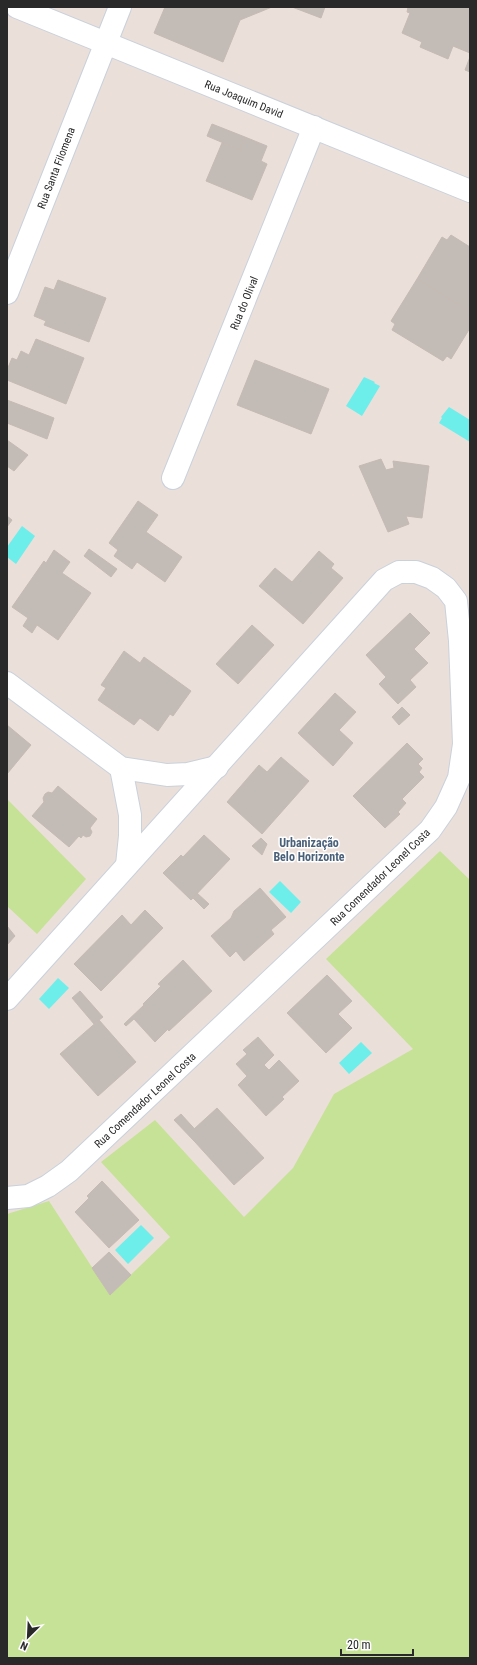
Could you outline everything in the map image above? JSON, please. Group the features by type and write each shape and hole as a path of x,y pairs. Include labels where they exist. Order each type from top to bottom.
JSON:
{"street":[{"name":"Rua Joaquim David","path":"17,7 470,191"},
{"name":"Rua Santa Filomena","path":"7,293 120,7"},
{"name":"Rua do Olival","path":"174,478 314,127"},
{"name":"Rua Comendador Leonel Costa","path":"7,999 384,580 399,572 416,572 432,578 446,588 456,601 460,641 464,744 459,778 446,806 430,830 69,1171 48,1186 28,1196 7,1198"},
{"path":"7,683 121,768 167,775 188,774 217,767"},
{"path":"121,768 130,815 130,836 127,865"}],"green space":[{"path":"7,799 86,879 37,934 7,906"},
{"path":"440,851 470,880 470,1658 7,1658 7,1214 49,1201 110,1295 170,1237 101,1162 155,1120 244,1217 293,1168 334,1094 413,1049 326,959"}],"water":[{"path":"364,377 380,386 362,416 346,406"},
{"path":"449,407 470,420 470,442 439,423 442,418 441,417"},
{"path":"22,526 35,536 16,564 7,557 7,547"},
{"path":"280,881 301,902 291,913 269,892"},
{"path":"58,978 69,988 49,1009 39,999"},
{"path":"361,1042 372,1053 349,1074 339,1063"},
{"path":"141,1225 154,1238 128,1264 115,1250"}],"building":[{"path":"165,7 272,7 240,20 223,62 154,33"},
{"path":"292,7 325,7 321,18"},
{"path":"408,7 470,7 470,53 453,46 448,59 420,47 422,42 402,33 410,13 407,12"},
{"path":"470,57 470,72 465,70"},
{"path":"212,124 245,137 240,150 207,136"},
{"path":"245,137 267,146 261,161 267,164 252,200 206,181 222,143 240,150"},
{"path":"451,235 470,247 470,312 417,279 442,237 447,240"},
{"path":"417,279 470,312 470,328 451,359 447,356 443,361 392,330 395,324 391,321"},
{"path":"58,280 106,298 89,342 44,325 46,321 34,316 45,287 54,290"},
{"path":"36,339 84,358 66,404 7,380 7,370 12,358 17,360 21,351 29,355"},
{"path":"255,360 329,389 311,434 237,405"},
{"path":"7,400 54,418 47,439 7,423"},
{"path":"7,440 28,455 14,471 7,466"},
{"path":"381,459 386,470 394,468 393,461 429,466 422,518 406,516 409,524 388,532 359,466"},
{"path":"138,501 158,515 146,532 182,557 165,582 137,562 132,569 114,556 118,550 109,543"},
{"path":"7,516 12,520 7,527"},
{"path":"89,549 117,569 111,577 84,556"},
{"path":"54,550 70,562 62,573 91,593 58,640 37,625 32,633 23,626 28,618 12,607 44,561 46,563"},
{"path":"319,551 334,564 331,568 343,578 303,624 259,586 275,568 292,582"},
{"path":"410,613 430,633 414,649 428,663 410,680 416,687 398,704 379,684 386,677 366,655"},
{"path":"252,625 274,645 238,684 216,664"},
{"path":"124,651 140,663 144,657 191,691 173,716 170,714 158,731 140,718 134,725 98,700 106,688 101,685"},
{"path":"335,693 356,712 339,730 353,743 333,766 298,733"},
{"path":"402,707 410,715 399,725 392,717"},
{"path":"7,725 31,745 7,774"},
{"path":"407,743 423,759 418,764 422,768 419,772 424,777 402,799 406,803 398,812 400,814 385,828 353,796"},
{"path":"281,757 309,781 262,834 227,802 259,765 267,772"},
{"path":"58,786 97,819 90,828 92,832 90,836 86,837 83,835 81,838 79,836 69,847 32,816 44,802 43,798 45,794 48,792 52,793"},
{"path":"204,835 230,859 191,900 163,873 181,855 183,857"},
{"path":"261,838 267,844 262,855 252,846"},
{"path":"260,888 286,917 271,930 274,934 244,961 236,951 230,957 211,936 231,918 234,911"},
{"path":"197,893 209,904 204,909 193,898"},
{"path":"145,910 163,928 101,991 74,964 122,915 131,925"},
{"path":"7,926 15,936 7,945"},
{"path":"183,960 212,991 169,1031 143,1004 161,986 158,984"},
{"path":"327,975 352,1001 338,1014 352,1028 326,1053 287,1013"},
{"path":"80,991 103,1017 94,1024 72,998"},
{"path":"144,1005 168,1029 155,1042 134,1019 126,1026 124,1024"},
{"path":"99,1020 136,1062 98,1096 60,1054"},
{"path":"258,1037 274,1055 264,1065 269,1070 279,1060 299,1081 282,1097 284,1099 266,1116 238,1085 247,1076 236,1064 247,1054 243,1050"},
{"path":"217,1108 264,1158 234,1185 195,1142 201,1136 194,1129"},
{"path":"181,1114 201,1136 195,1142 174,1120"},
{"path":"102,1181 139,1220 109,1248 75,1212 89,1198 87,1196"},
{"path":"109,1252 131,1275 110,1295 92,1268"}],"district":[{"name":"Urbanização Belo Horizonte","path":"309,850"}]}
